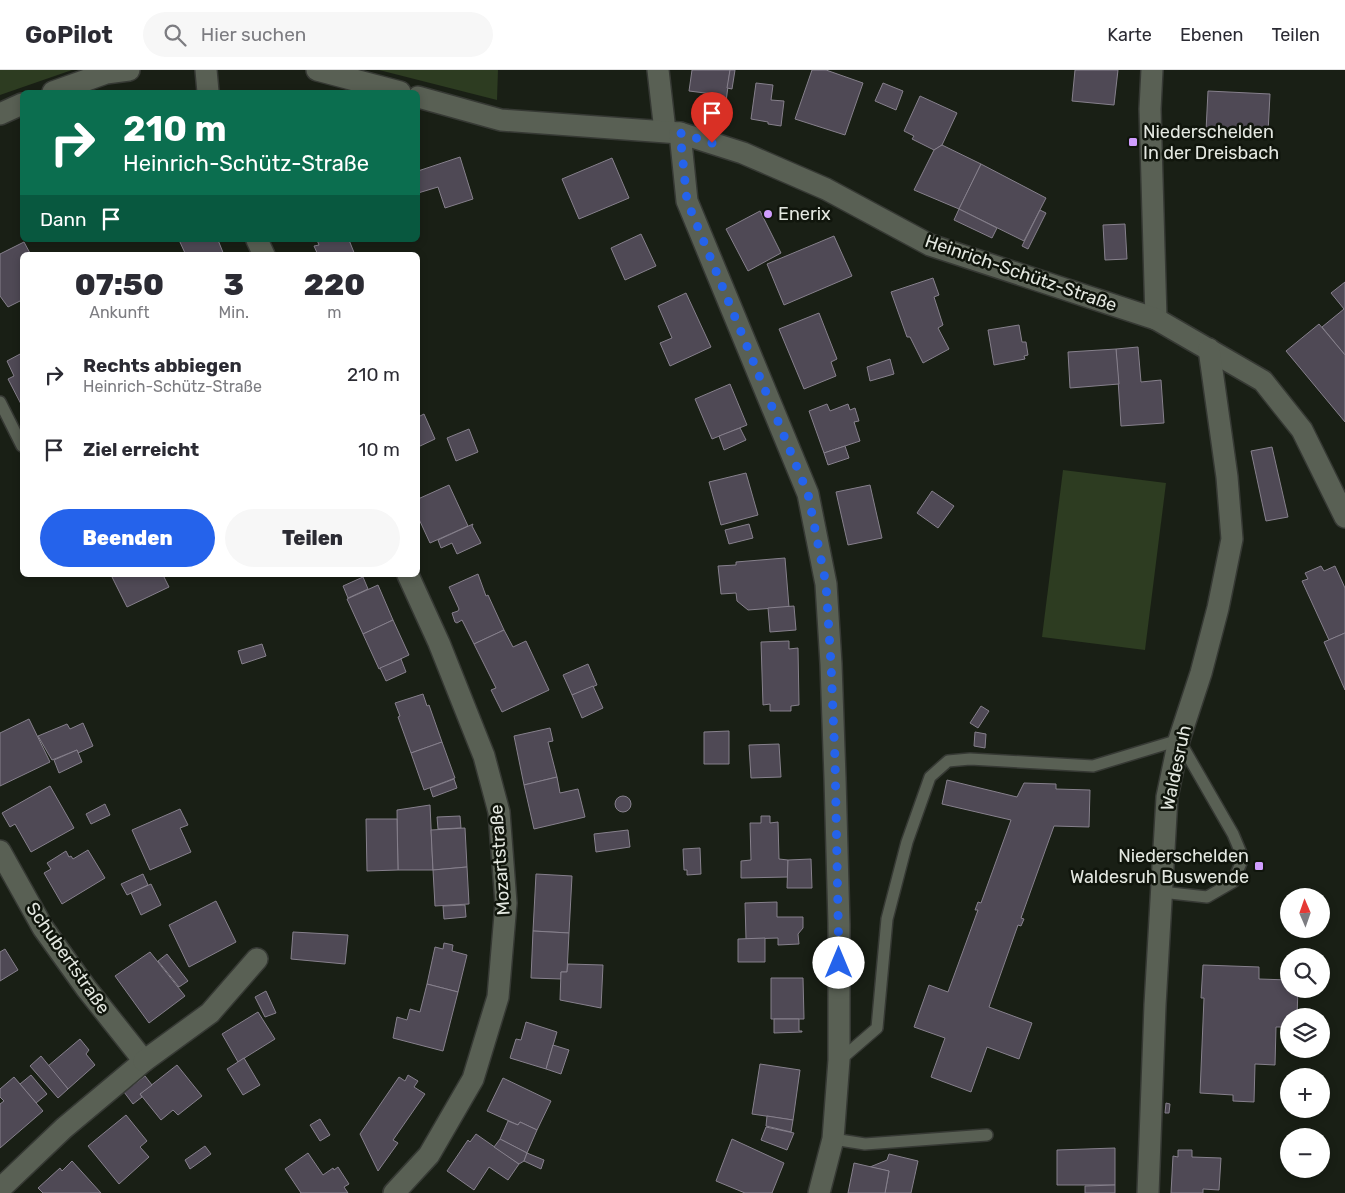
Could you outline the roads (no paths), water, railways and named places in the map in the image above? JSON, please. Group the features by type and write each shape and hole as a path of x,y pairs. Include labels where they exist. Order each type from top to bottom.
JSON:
{"street":[{"path":"59,90 106,73 129,70"},
{"path":"206,70 208,90"},
{"path":"317,70 392,90"},
{"path":"658,70 687,201 808,494 826,584 831,664 839,924 839,1060 832,1139 818,1193"},
{"path":"1152,70 1150,109 1156,319"},
{"name":"Heinrich-Schütz-Straße","path":"420,98 501,120 673,132 743,153 826,189 930,245 1156,319 1263,381 1302,430 1345,517"},
{"path":"0,114 20,105"},
{"name":"Waldesruh","path":"1148,1193 1155,1005 1167,797 1179,740 1201,673 1218,608 1232,539 1227,477 1210,349"},
{"name":"Mozartstraße","path":"394,1193 429,1155 473,1079 498,996 506,903 499,812 484,756 439,643 409,577"},
{"name":"Schubertstraße","path":"0,851 43,928 86,988 144,1061"},
{"path":"0,1189 64,1128 144,1061 210,1012 257,959"}],"lane":[{"path":"0,402 20,442"},
{"path":"839,1060 877,1028 887,919 906,842 930,776 948,761 970,759 1093,766 1179,740 1233,834 1243,858 1233,882 1207,897 1161,892"},
{"path":"832,1139 865,1144 987,1135"}],"place":[{"name":"Niederschelden In der Dreisbach","path":"1133,142"},
{"name":"Enerix","path":"768,214"},
{"name":"Niederschelden Waldesruh Buswende","path":"1259,866"}]}
